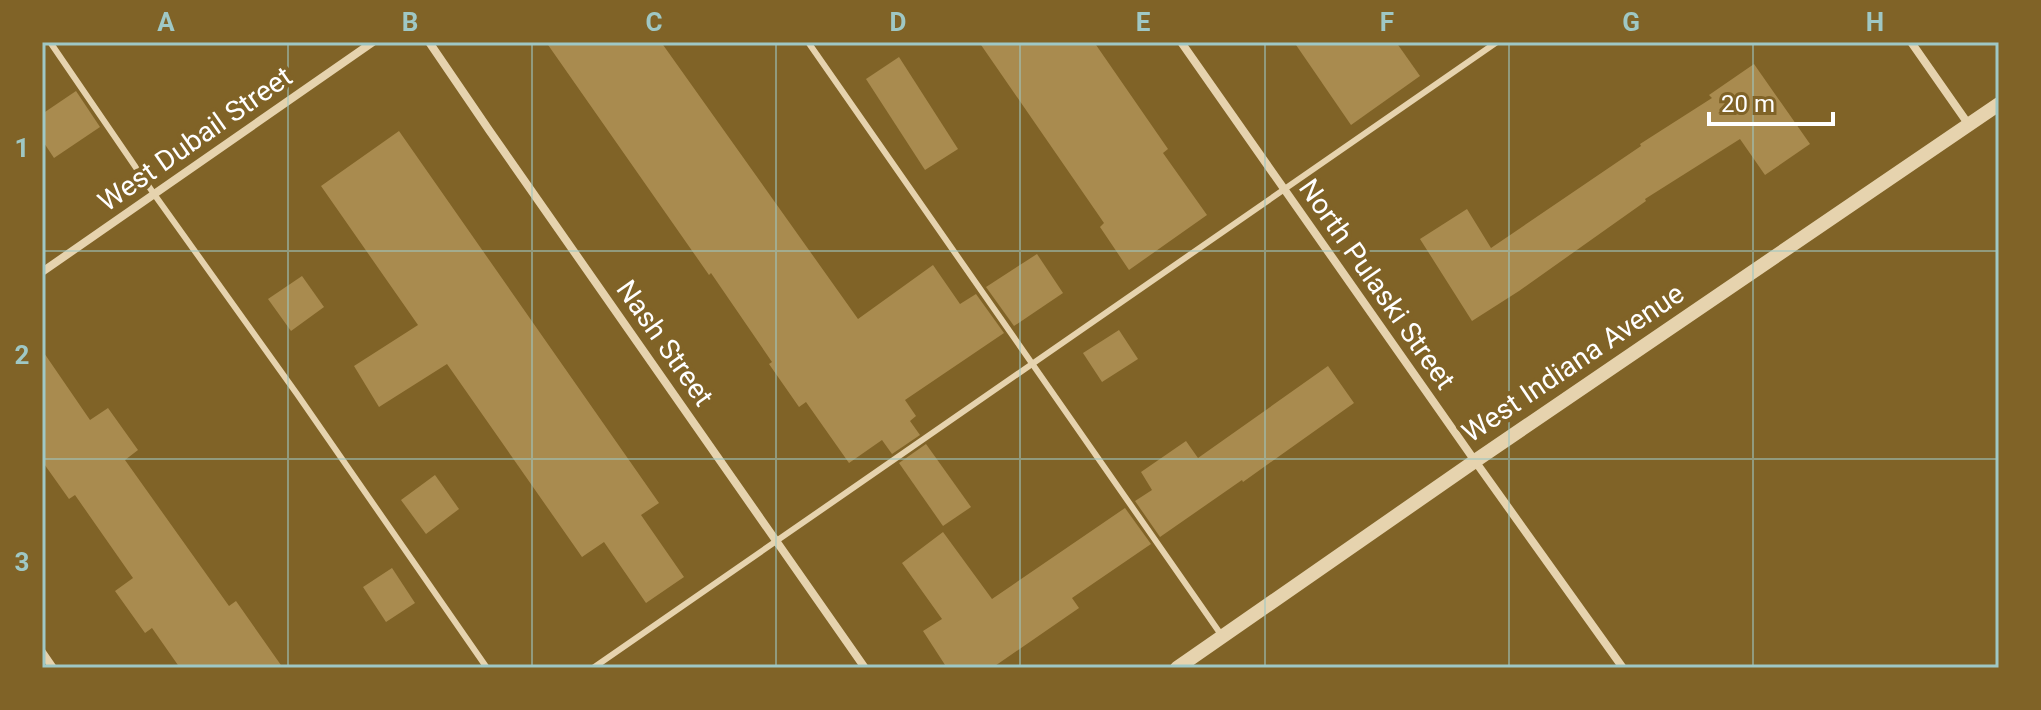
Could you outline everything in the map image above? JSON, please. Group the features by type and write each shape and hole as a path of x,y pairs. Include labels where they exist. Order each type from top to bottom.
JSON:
{"street":[{"name":"West Dubail Street","path":"42,272 373,42"},
{"name":"Nash Street","path":"429,42 865,668"},
{"name":"North Pulaski Street","path":"1181,42 1623,668"},
{"path":"1911,42 1969,125"},
{"name":"West Indiana Avenue","path":"1177,668 1999,104"},
{"path":"42,652 53,668"}],"lane":[{"path":"50,42 487,668"},
{"path":"808,42 1222,636"},
{"path":"593,668 1497,42"}],"building":[{"path":"546,42 661,42 858,319 933,265 960,304 976,294 1004,333 905,400 916,416 910,421 920,435 892,454 882,440 849,463 806,402 799,407 711,273 709,275"},
{"path":"979,42 1094,42 1168,149 1163,153 1207,215 1129,270 1100,227 1104,223"},
{"path":"1294,42 1396,42 1420,76 1351,125"},
{"path":"899,57 958,149 925,170 866,79"},
{"path":"1754,64 1810,144 1765,175 1740,139 1645,199 1519,291 1472,321 1420,239 1467,209 1491,248 1712,98 1709,95"},
{"path":"76,91 100,127 54,158 42,140 42,114"},
{"path":"399,131 659,503 641,515 684,577 646,603 604,542 582,557 447,364 379,407 354,366 418,325 321,186"},
{"path":"1037,254 1063,293 1014,326 986,287"},
{"path":"302,276 324,307 291,331 268,299"},
{"path":"1119,330 1138,359 1102,382 1083,353"},
{"path":"42,350 90,420 108,408 138,450 125,460 229,606 236,601 283,668 180,668 152,628 145,633 115,591 133,578 75,495 69,499 42,461"},
{"path":"1328,366 1354,403 1160,537 1135,501 1152,490 1141,472 1186,441 1198,458"},
{"path":"926,444 971,507 943,526 899,463"},
{"path":"435,475 459,509 426,534 401,500"},
{"path":"1125,508 1151,544 1072,598 1079,608 992,668 947,668 923,631 942,619 902,563 943,532 992,599"},
{"path":"392,568 415,603 386,622 363,587"}]}
